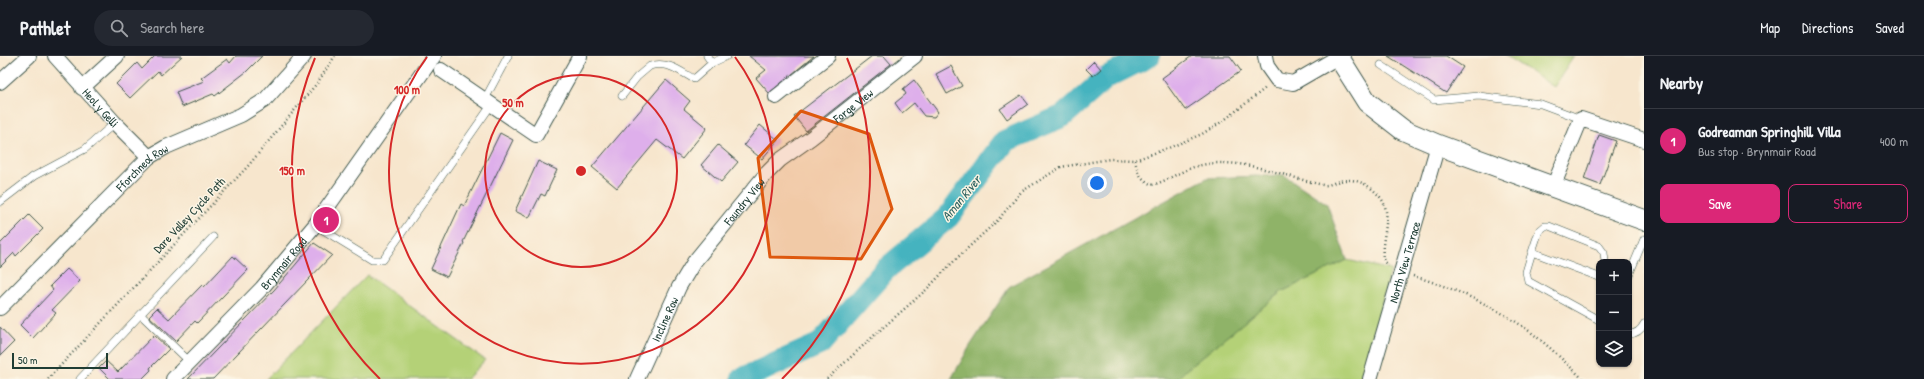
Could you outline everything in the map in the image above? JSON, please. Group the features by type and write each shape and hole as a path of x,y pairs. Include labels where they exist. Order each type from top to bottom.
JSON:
{"main road":[{"path":"1338,57 1367,102 1403,130 1438,145 1644,220"}],"street":[{"path":"0,82 29,56"},
{"name":"Heol y Gelli","path":"55,56 82,88 149,157"},
{"path":"82,88 117,56"},
{"name":"Fforchneol Row","path":"0,308 149,157 166,147 241,115 265,100 304,56"},
{"name":"Brynmair Road","path":"173,379 262,288 315,225 434,56"},
{"path":"441,70 536,135 580,56"},
{"path":"776,96 828,56"},
{"path":"1265,56 1267,66 1276,80 1292,84 1338,57"},
{"name":"Forge View","path":"798,146 811,138 911,59"},
{"path":"1553,187 1581,119 1644,140"},
{"name":"North View Terrace","path":"1370,379 1438,145"},
{"name":"Foundry View","path":"694,262 766,174 780,160 798,146"},
{"name":"Incline Row","path":"637,379 679,287 694,262"}],"lane":[{"path":"315,225 372,260 383,260 488,102 508,56"},
{"path":"707,56 712,63"},
{"path":"622,96 638,77 650,66 670,66 686,73 694,79 712,63 727,56"},
{"path":"1381,65 1434,100 1479,96 1541,104 1581,119"},
{"path":"0,202 34,176 85,149 115,123"},
{"path":"1596,318 1528,281 1526,272 1532,252 1542,229 1545,226 1553,226 1599,246 1604,253 1605,259"},
{"path":"80,379 213,237"},
{"path":"1632,268 1644,239"},
{"path":"1532,252 1596,276"},
{"path":"141,315 190,362"},
{"path":"1632,334 1642,328 1644,324"}],"path":[{"name":"Dare Valley Cycle Path","path":"48,379 248,166 318,82 335,56"},
{"path":"828,379 926,290 956,259 998,220 1021,192 1061,167 1110,159 1135,160 1171,148 1202,134 1276,80"},
{"path":"1135,160 1142,180 1152,185 1195,167 1216,164 1264,168 1324,186 1340,181 1361,181 1381,198 1386,209 1386,225 1382,256 1384,262 1401,272 1439,283 1514,320 1552,350 1583,379"}],"highlighted area":[{"path":"801,111 869,134 892,209 861,259 770,257 758,158"}],"green space":[{"path":"1506,56 1574,56 1554,87"},
{"path":"1284,175 1327,204 1347,260 1281,292 1187,369 1177,379 951,379 970,346 1010,286 1207,178"},
{"path":"1347,260 1391,270 1360,379 1177,379 1187,369 1281,292"},
{"path":"367,275 485,360 467,379 266,379"}],"building":[{"path":"155,56 182,56 161,75 158,71 130,98 116,84 137,63 142,69"},
{"path":"236,56 262,56 246,72 215,96 213,94 182,107 176,92 204,81 201,78 227,59 230,63"},
{"path":"749,56 814,56 769,93 756,78 766,70"},
{"path":"872,56 884,56 891,64 806,131 794,116"},
{"path":"1192,56 1230,56 1241,71 1185,110 1162,78"},
{"path":"1388,56 1446,56 1463,67 1446,93"},
{"path":"1094,61 1101,69 1093,76 1086,69"},
{"path":"951,66 962,86 947,94 936,74"},
{"path":"666,80 690,101 684,109 707,128 682,159 657,140 617,188 592,167"},
{"path":"914,80 938,112 934,117 924,116 914,103 902,113 895,103 906,94 903,89"},
{"path":"1021,95 1028,104 1007,119 1000,109"},
{"path":"760,125 778,140 762,159 744,145"},
{"path":"500,133 513,140 447,277 431,269 461,204 464,206"},
{"path":"1599,135 1616,141 1600,185 1584,179"},
{"path":"718,145 738,162 721,182 701,165"},
{"path":"538,161 557,170 545,196 541,194 529,218 515,211"},
{"path":"29,215 43,229 16,256 14,253 0,267 0,244"},
{"path":"314,243 332,255 213,379 188,379 274,290"},
{"path":"233,256 248,270 197,323 195,321 176,341 149,316 157,308 169,319 202,285 204,287"},
{"path":"67,269 80,281 52,310 56,313 33,338 20,325 53,290 50,286"},
{"path":"0,327 14,342 0,356"},
{"path":"154,335 169,349 150,368 151,370 142,379 110,379 99,368 106,361 118,372"}],"waterway":[{"name":"Aman River","path":"742,379 820,344 885,270 948,217 1005,141 1063,116 1107,77 1149,56"}],"place":[{"name":"Godreaman Springhill Villa","path":"326,220"}]}
